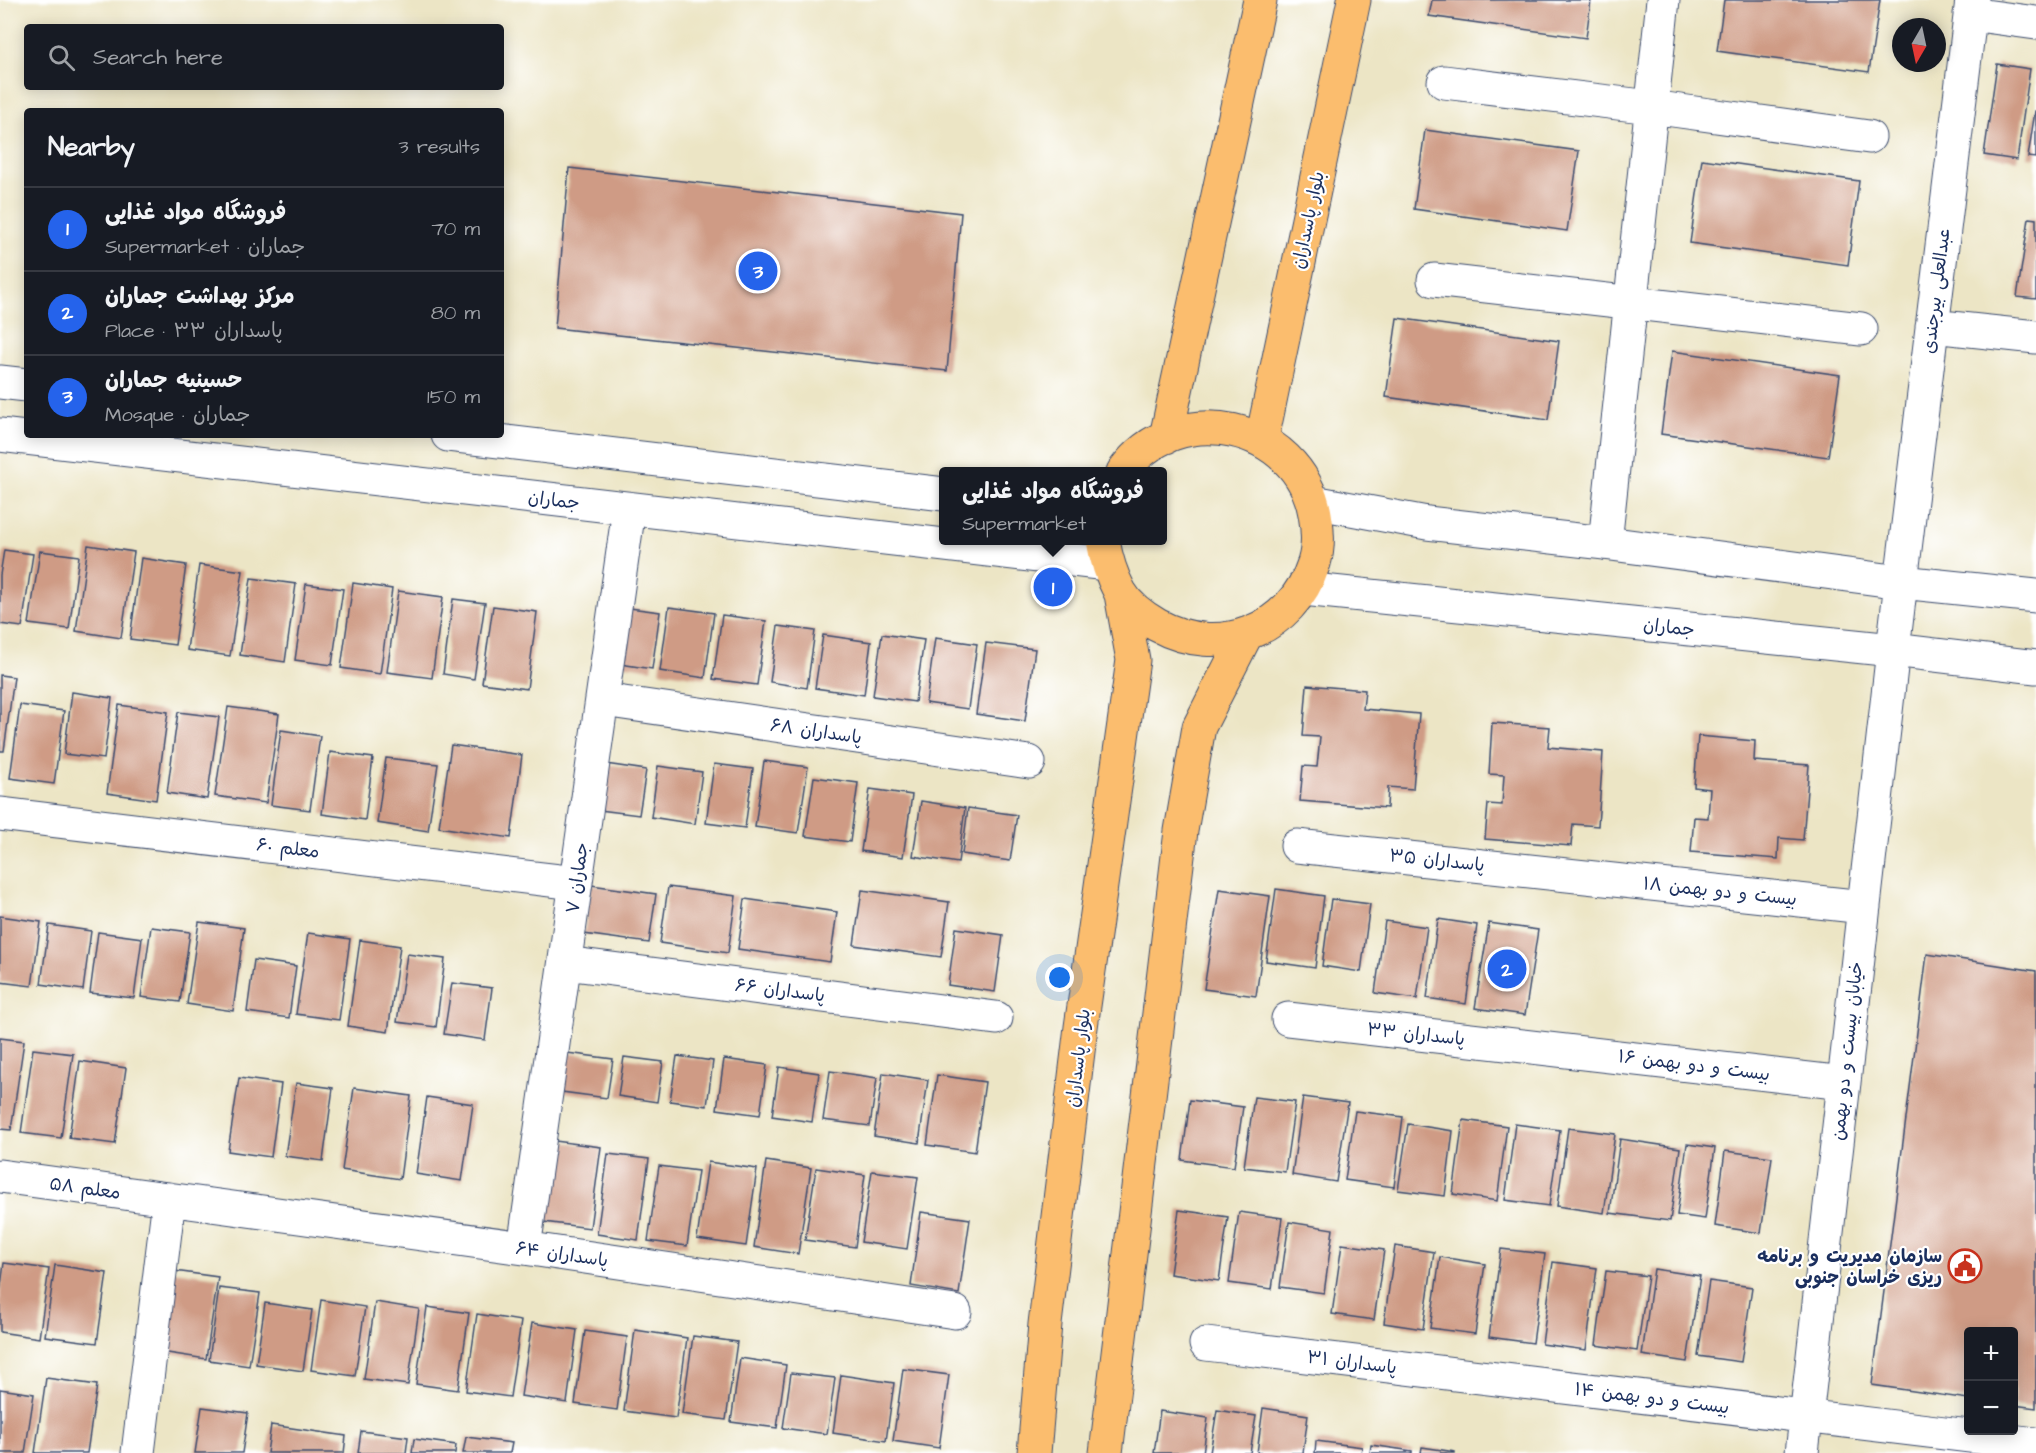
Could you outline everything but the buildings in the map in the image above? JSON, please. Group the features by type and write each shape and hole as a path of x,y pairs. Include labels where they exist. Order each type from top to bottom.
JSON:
{"main road":[{"path":"1167,437 1260,0"},
{"name":"بلوار پاسداران","path":"1262,439 1354,0"},
{"path":"1105,552 1121,594 1143,617 1175,635 1210,641 1246,635 1268,624 1287,609 1303,589 1314,562 1318,531 1313,502 1301,477 1284,456 1262,439 1236,430 1208,426 1181,430 1154,442 1127,467"},
{"name":"بلوار پاسداران","path":"1034,1453 1045,1324 1080,1039 1133,660 1121,594"},
{"path":"1106,1453 1179,843 1198,726 1246,635"}],"street":[{"path":"1605,543 1663,0"},
{"path":"1971,7 2036,23"},
{"name":"عبدالعلی بیرجندی","path":"1893,650 1971,7"},
{"path":"1444,82 1869,137"},
{"path":"1434,279 1861,329"},
{"path":"1932,326 2036,337"},
{"path":"0,382 24,385"},
{"name":"جماران","path":"0,435 24,438"},
{"name":"جماران","path":"26,438 629,509 939,537"},
{"path":"473,438 939,493"},
{"path":"1313,502 1427,523 1605,543 1901,582 2036,596"},
{"name":"جماران ۷","path":"524,1248 629,509"},
{"name":"جماران","path":"1028,545 1105,552"},
{"name":"جماران","path":"1303,589 2036,667"},
{"name":"خیابان بیست و دو بهمن","path":"1802,1453 1893,650"},
{"name":"پاسداران ۶۸","path":"603,700 1029,762"},
{"name":"معلم ۶۰","path":"0,814 576,883"},
{"name":"پاسداران ۳۵","path":"1297,846 1576,874"},
{"name":"بیست و دو بهمن ۱۸","path":"1576,874 1864,907"},
{"name":"پاسداران ۶۶","path":"565,963 996,1018"},
{"name":"پاسداران ۳۳","path":"1288,1019 1544,1048"},
{"name":"بیست و دو بهمن ۱۶","path":"1544,1048 1844,1083"},
{"name":"معلم ۵۸","path":"0,1176 169,1199"},
{"path":"138,1453 169,1199"},
{"name":"پاسداران ۶۴","path":"169,1199 524,1248 955,1312"},
{"name":"پاسداران ۳۱","path":"1206,1344 1498,1380"},
{"name":"بیست و دو بهمن ۱۴","path":"1498,1380 2036,1444"}],"place":[{"name":"حسینیه جماران","path":"758,271"},
{"name":"فروشگاه مواد غذایی","path":"1053,587"},
{"name":"مرکز بهداشت جماران","path":"1507,969"},
{"name":"سازمان مدیریت و برنامه ریزی خراسان جنوبی","path":"1965,1266"}]}
